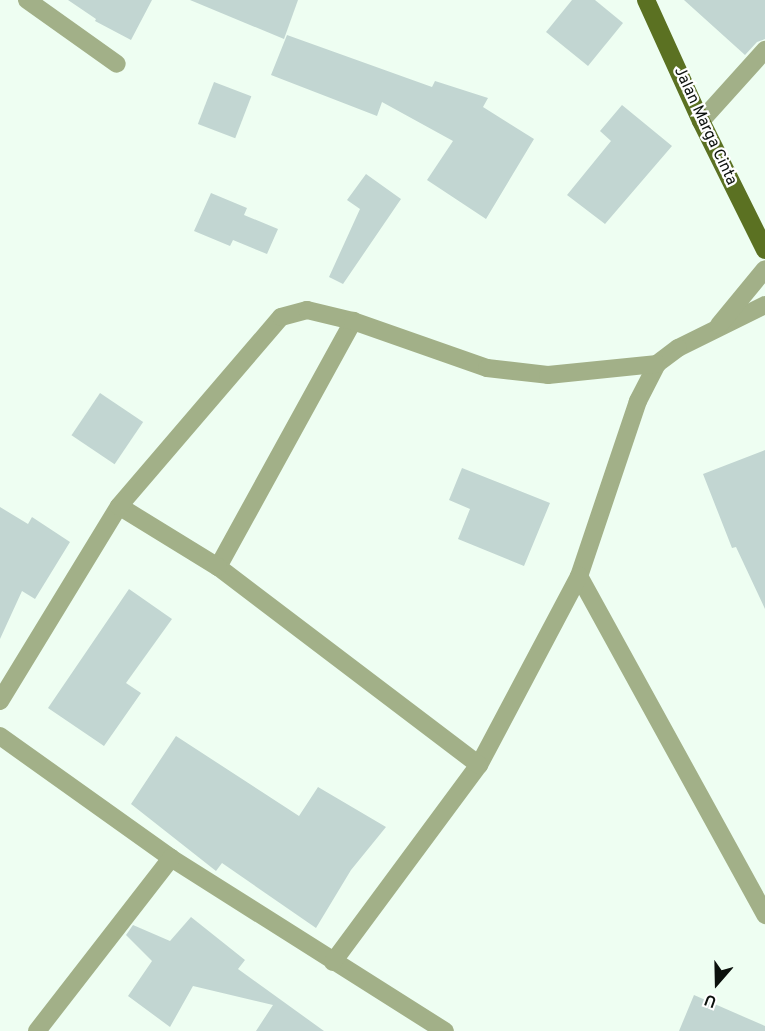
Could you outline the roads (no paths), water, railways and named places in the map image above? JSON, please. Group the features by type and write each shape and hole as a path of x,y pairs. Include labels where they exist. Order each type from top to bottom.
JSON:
{"main road":[{"name":"Jalan Marga Cinta","path":"646,0 701,121 765,250"}],"street":[{"path":"27,0 117,64"},
{"path":"701,121 765,50"},
{"path":"714,331 765,269"},
{"path":"333,962 479,765 579,576 638,400 657,364 678,348 765,305"},
{"path":"0,700 119,506 281,317 307,310 353,321 487,368 548,375 657,364"},
{"path":"218,567 353,321"},
{"path":"119,506 218,567 479,765"},
{"path":"579,576 765,915"},
{"path":"0,736 171,858 444,1031"},
{"path":"37,1031 171,858"}]}
